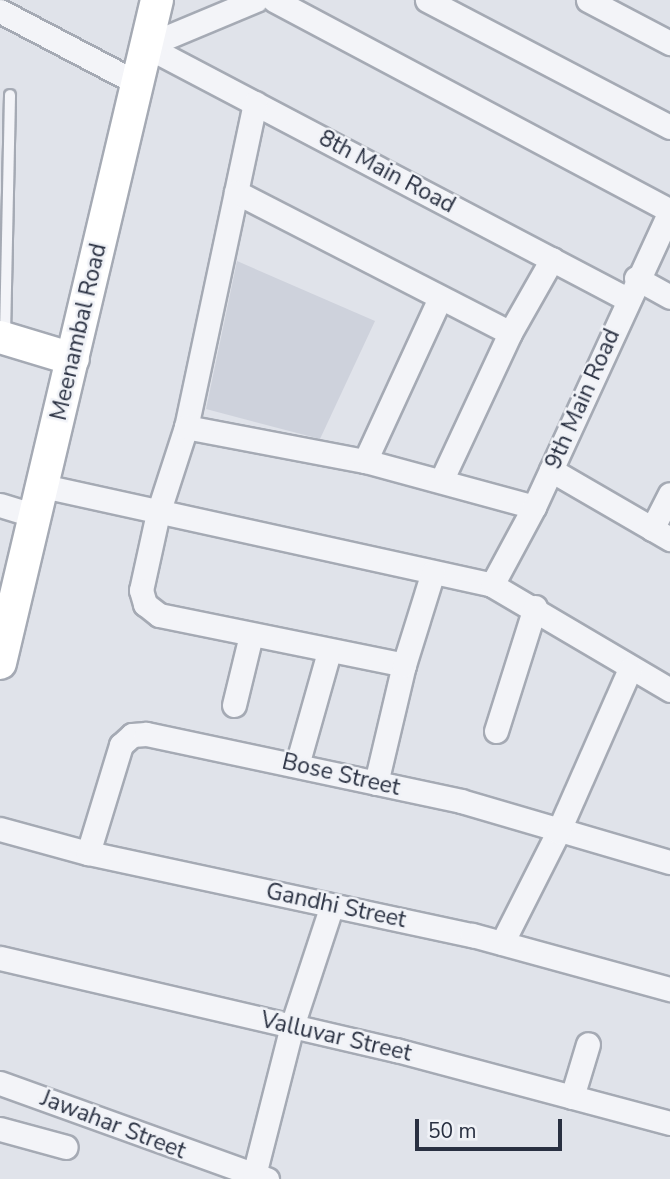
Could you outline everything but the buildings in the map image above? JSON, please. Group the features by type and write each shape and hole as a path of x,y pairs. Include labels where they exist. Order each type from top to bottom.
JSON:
{"main road":[{"name":"Meenambal Road","path":"0,663 32,515 43,486 157,0"},
{"path":"3,337 73,359"}],"street":[{"path":"146,46 256,0"},
{"path":"274,0 670,211"},
{"path":"427,0 670,127"},
{"path":"588,0 670,43"},
{"path":"0,11 136,83"},
{"name":"8th Main Road","path":"146,46 552,259 631,289 670,297"},
{"path":"255,103 186,427 158,513 141,590 145,604 159,615 329,652 404,665"},
{"path":"236,192 510,333"},
{"name":"9th Main Road","path":"492,585 534,507 631,289 670,211"},
{"path":"442,479 510,333 552,259"},
{"path":"365,461 440,298"},
{"path":"186,427 365,461 442,479 534,507"},
{"path":"551,470 661,534 670,494"},
{"path":"43,486 492,585 535,607 630,669 670,690"},
{"path":"0,505 32,515"},
{"path":"376,783 404,665 433,572"},
{"path":"496,731 535,607"},
{"path":"234,705 251,635"},
{"path":"297,765 329,652"},
{"path":"502,943 558,832 630,669"},
{"name":"Bose Street","path":"89,853 121,745 132,735 297,765 461,801 558,832 670,862"},
{"name":"Gandhi Street","path":"0,829 89,853 502,943 670,989"},
{"path":"260,1177 292,1026 332,905"},
{"name":"Valluvar Street","path":"0,958 292,1026 670,1123"},
{"path":"572,1097 588,1044"},
{"name":"Jawahar Street","path":"0,1083 260,1177"},
{"path":"0,1129 66,1147"}],"lane":[{"path":"3,337 10,95"}],"shaded area":[{"path":"237,261 375,321 320,439 206,409"}]}
